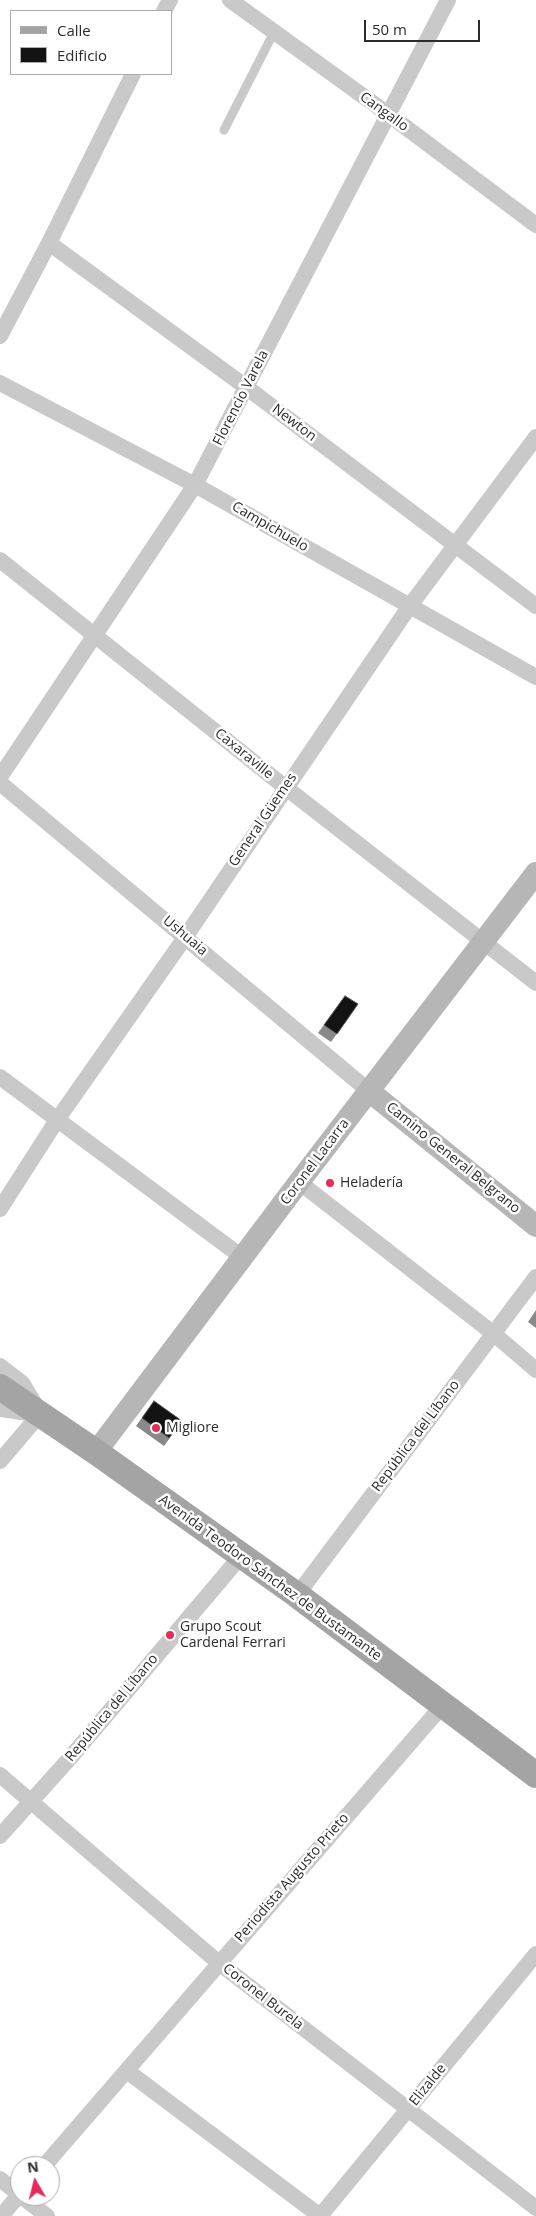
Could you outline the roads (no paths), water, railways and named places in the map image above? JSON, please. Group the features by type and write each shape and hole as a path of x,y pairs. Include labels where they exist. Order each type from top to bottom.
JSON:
{"main road":[{"name":"Avenida Teodoro Sánchez de Bustamante","path":"0,1388 96,1452 297,1595 536,1775"}],"street":[{"name":"Cangallo","path":"230,0 388,114 536,225"},
{"name":"Florencio Varela","path":"0,777 96,636 195,485 448,0"},
{"path":"0,336 49,243 133,75"},
{"name":"Newton","path":"49,243 246,387 536,606"},
{"name":"Campichuelo","path":"0,383 195,485 536,677"},
{"name":"General Güemes","path":"0,1209 57,1120 186,936 285,787 409,607 456,547 536,438"},
{"name":"Caxaraville","path":"0,560 285,787 536,983"},
{"name":"Ushuaia","path":"0,783 186,936 369,1091"},
{"name":"Coronel Lacarra","path":"96,1452 242,1257 536,873"},
{"path":"0,1077 242,1257"},
{"name":"Camino General Belgrano","path":"369,1091 536,1226"},
{"path":"299,1182 494,1334 536,1370"},
{"name":"República del Líbano","path":"297,1595 536,1278"},
{"path":"0,1366 22,1383 40,1414"},
{"path":"0,1409 40,1414"},
{"path":"0,1461 40,1414"},
{"name":"República del Líbano","path":"0,1836 70,1758 241,1556"},
{"name":"Periodista Augusto Prieto","path":"53,2156 443,1704"},
{"name":"Coronel Burela","path":"0,1775 219,1963 531,2207"},
{"name":"Elizalde","path":"320,2216 536,1954"},
{"path":"127,2071 320,2216"},
{"path":"0,2179 10,2187"},
{"path":"1,2216 10,2206"},
{"path":"34,2206 47,2216"}],"lane":[{"path":"224,130 274,32"}],"place":[{"name":"Heladería","path":"330,1183"},
{"name":"Migliore","path":"156,1428"},
{"name":"Grupo Scout Cardenal Ferrari","path":"170,1635"}]}
